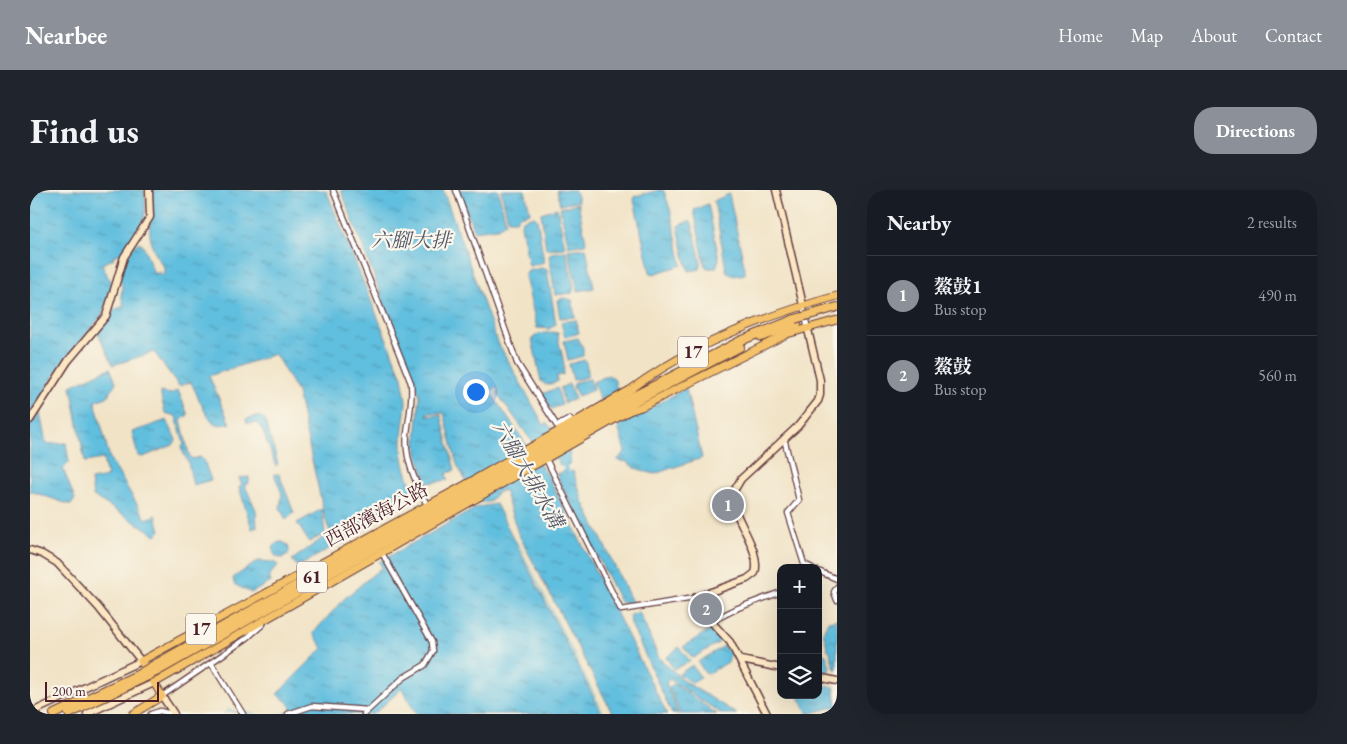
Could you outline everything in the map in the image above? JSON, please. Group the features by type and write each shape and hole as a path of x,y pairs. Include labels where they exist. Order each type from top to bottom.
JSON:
{"highway":[{"name":"61","path":"69,714 156,668 686,369 765,330 796,322 837,307"},
{"name":"61","path":"814,316 837,312"},
{"name":"61","path":"54,714 141,676"}],"main road":[{"name":"17","path":"470,492 546,458 565,438 664,367 760,320 803,305 837,296"},
{"name":"17","path":"565,438 641,407 787,334 808,330 837,320"},
{"name":"西部濱海公路","path":"141,661 427,505 470,492"},
{"name":"西部濱海公路","path":"156,682 382,553 470,492"},
{"path":"133,714 162,696 156,682 141,661"}],"street":[{"path":"30,420 68,361 106,316 124,257 150,217 149,190"},
{"path":"333,190 410,383 413,398 407,433 408,452 413,474 427,505"},
{"path":"456,190 521,371 557,426 570,419"},
{"path":"546,458 621,610 694,598 747,579 755,573 756,557 737,517 731,496 741,479 798,426 814,407 820,395 820,380 776,190"},
{"path":"784,438 799,500 788,513 804,564"},
{"path":"30,550 42,554 57,563 98,607 141,661 30,713"},
{"path":"364,714 403,678 427,662 433,651 432,642 382,553"},
{"path":"822,572 837,579"},
{"path":"837,587 834,592 837,600"},
{"path":"712,621 732,610 777,593"},
{"path":"694,598 725,635 741,660 767,714"},
{"path":"172,714 162,696 247,638 271,617"},
{"path":"741,660 777,667"},
{"path":"211,663 243,713"},
{"path":"822,678 837,681"},
{"path":"87,714 156,682"},
{"path":"288,714 300,708 312,706 368,710"},
{"path":"151,714 160,712 172,714"}],"water":[{"path":"30,190 144,190 145,210 142,225 123,254 114,255 113,259 102,264 112,286 102,315 59,368 30,417"},
{"path":"155,190 326,190 402,377 406,404 402,446 408,477 413,490 373,516 344,543 333,537 325,518 297,392 275,354 209,376 230,424 215,425 204,410 191,382 179,386 154,352 113,365 98,333 114,310 124,306 121,294 123,288 121,282 122,271 127,258 137,243 141,243 145,250 154,274 160,272 161,276 164,274 164,267 153,248 150,231 152,192"},
{"name":"六腳大排","path":"341,190 443,190 497,341 544,425 547,423 551,428 554,427 569,452 571,464 560,466 557,458 551,461 531,440 499,396 498,387 490,392 548,476 667,714 613,714 518,533 504,490 497,493 489,502 478,502 457,465 444,413 427,413 427,416 441,415 455,470 446,474 448,480 427,483 417,453 416,440 420,396"},
{"path":"459,190 498,190 506,223 497,228 474,231"},
{"path":"501,190 525,190 530,213 519,216 516,220 508,220"},
{"path":"557,190 575,190 578,201 560,205"},
{"path":"660,190 664,191 670,209 682,265 653,274 650,272 634,200 635,196"},
{"path":"729,194 745,270 745,274 734,276 728,273 726,269 714,201"},
{"path":"578,203 586,242 585,244 569,247 560,208"},
{"path":"708,204 719,259 716,268 705,266 694,210"},
{"path":"557,208 565,248 546,249 541,213"},
{"path":"534,216 537,218 544,262 529,266 521,225 522,220"},
{"path":"689,221 692,223 701,263 700,269 689,271 678,226"},
{"path":"586,248 594,288 578,291 568,250"},
{"path":"566,251 574,287 572,293 555,295 549,255"},
{"path":"541,268 547,270 556,324 549,329 537,328 525,276 528,271"},
{"path":"564,298 572,300 575,317 560,318 557,300"},
{"path":"576,320 579,333 565,337 561,322"},
{"path":"558,333 564,370 563,375 557,376 557,382 546,385 541,381 532,339 538,334"},
{"path":"578,338 583,348 583,356 568,360 564,341"},
{"path":"585,360 588,371 587,377 573,380 569,364"},
{"path":"110,368 116,382 107,397 95,401 110,459 146,519 156,515 160,531 156,535 93,496 91,480 107,477 103,459 85,462 71,386"},
{"path":"608,375 614,378 617,391 600,400 593,382"},
{"path":"590,379 593,390 578,396 573,387 575,382"},
{"path":"569,384 575,399 564,403 560,388"},
{"path":"557,388 562,405 551,409 542,394"},
{"path":"686,388 702,458 654,474 635,468 627,462 617,460 625,452 618,426"},
{"path":"178,390 188,415 181,420 189,454 192,459 200,457 204,461 211,480 193,485 188,462 181,448 184,444 176,416 165,413 160,392 171,394"},
{"path":"40,412 46,444 66,443 69,463 63,469 75,499 71,505 30,491 30,426"},
{"path":"257,416 265,419 278,464 276,466 262,429 257,423 247,423 246,419"},
{"path":"167,420 176,440 173,445 143,457 138,456 132,432"},
{"path":"565,471 566,474 573,471 582,499 632,602 627,604 620,602 556,474"},
{"path":"274,474 279,474 294,513 286,520 280,508 282,494"},
{"path":"249,477 249,483 245,486 256,510 257,527 252,529 239,487 242,485 239,478"},
{"path":"496,504 602,714 416,714 402,688 374,714 292,714 290,704 277,694 323,648 313,633 344,599 382,567 379,562 478,507"},
{"path":"322,509 325,534 309,542 297,523"},
{"path":"327,535 331,539 332,547 298,567 292,560"},
{"path":"278,542 284,542 289,547 287,556 278,558 273,553 273,547"},
{"path":"258,561 273,562 278,565 269,576 271,582 251,593 234,584 233,578"},
{"path":"639,612 659,658 684,681 737,714 722,714 669,679 666,683 678,714 672,714 631,624 630,615"},
{"path":"837,619 837,669 835,669 823,632 828,621"},
{"path":"711,629 721,641 693,658 683,647"},
{"path":"724,646 730,654 728,662 708,674 705,673 698,662"},
{"path":"679,647 690,661 674,669 666,658"},
{"path":"822,654 826,655 830,667 828,673 822,671"},
{"path":"692,665 701,678 692,683 679,674"},
{"path":"674,684 717,714 680,714 669,687"},
{"path":"822,685 834,687 837,706 808,714 800,699 822,699"}],"waterway":[{"path":"564,465 570,476"},
{"path":"513,537 519,545 604,714"},
{"path":"224,714 228,710 241,713"},
{"path":"283,714 291,710"},
{"path":"245,712 255,714"}],"place":[{"name":"鰲鼓1","path":"728,505"},
{"name":"鰲鼓","path":"706,609"}],"water label":[{"name":"六腳大排水溝","path":"528,474"}]}
